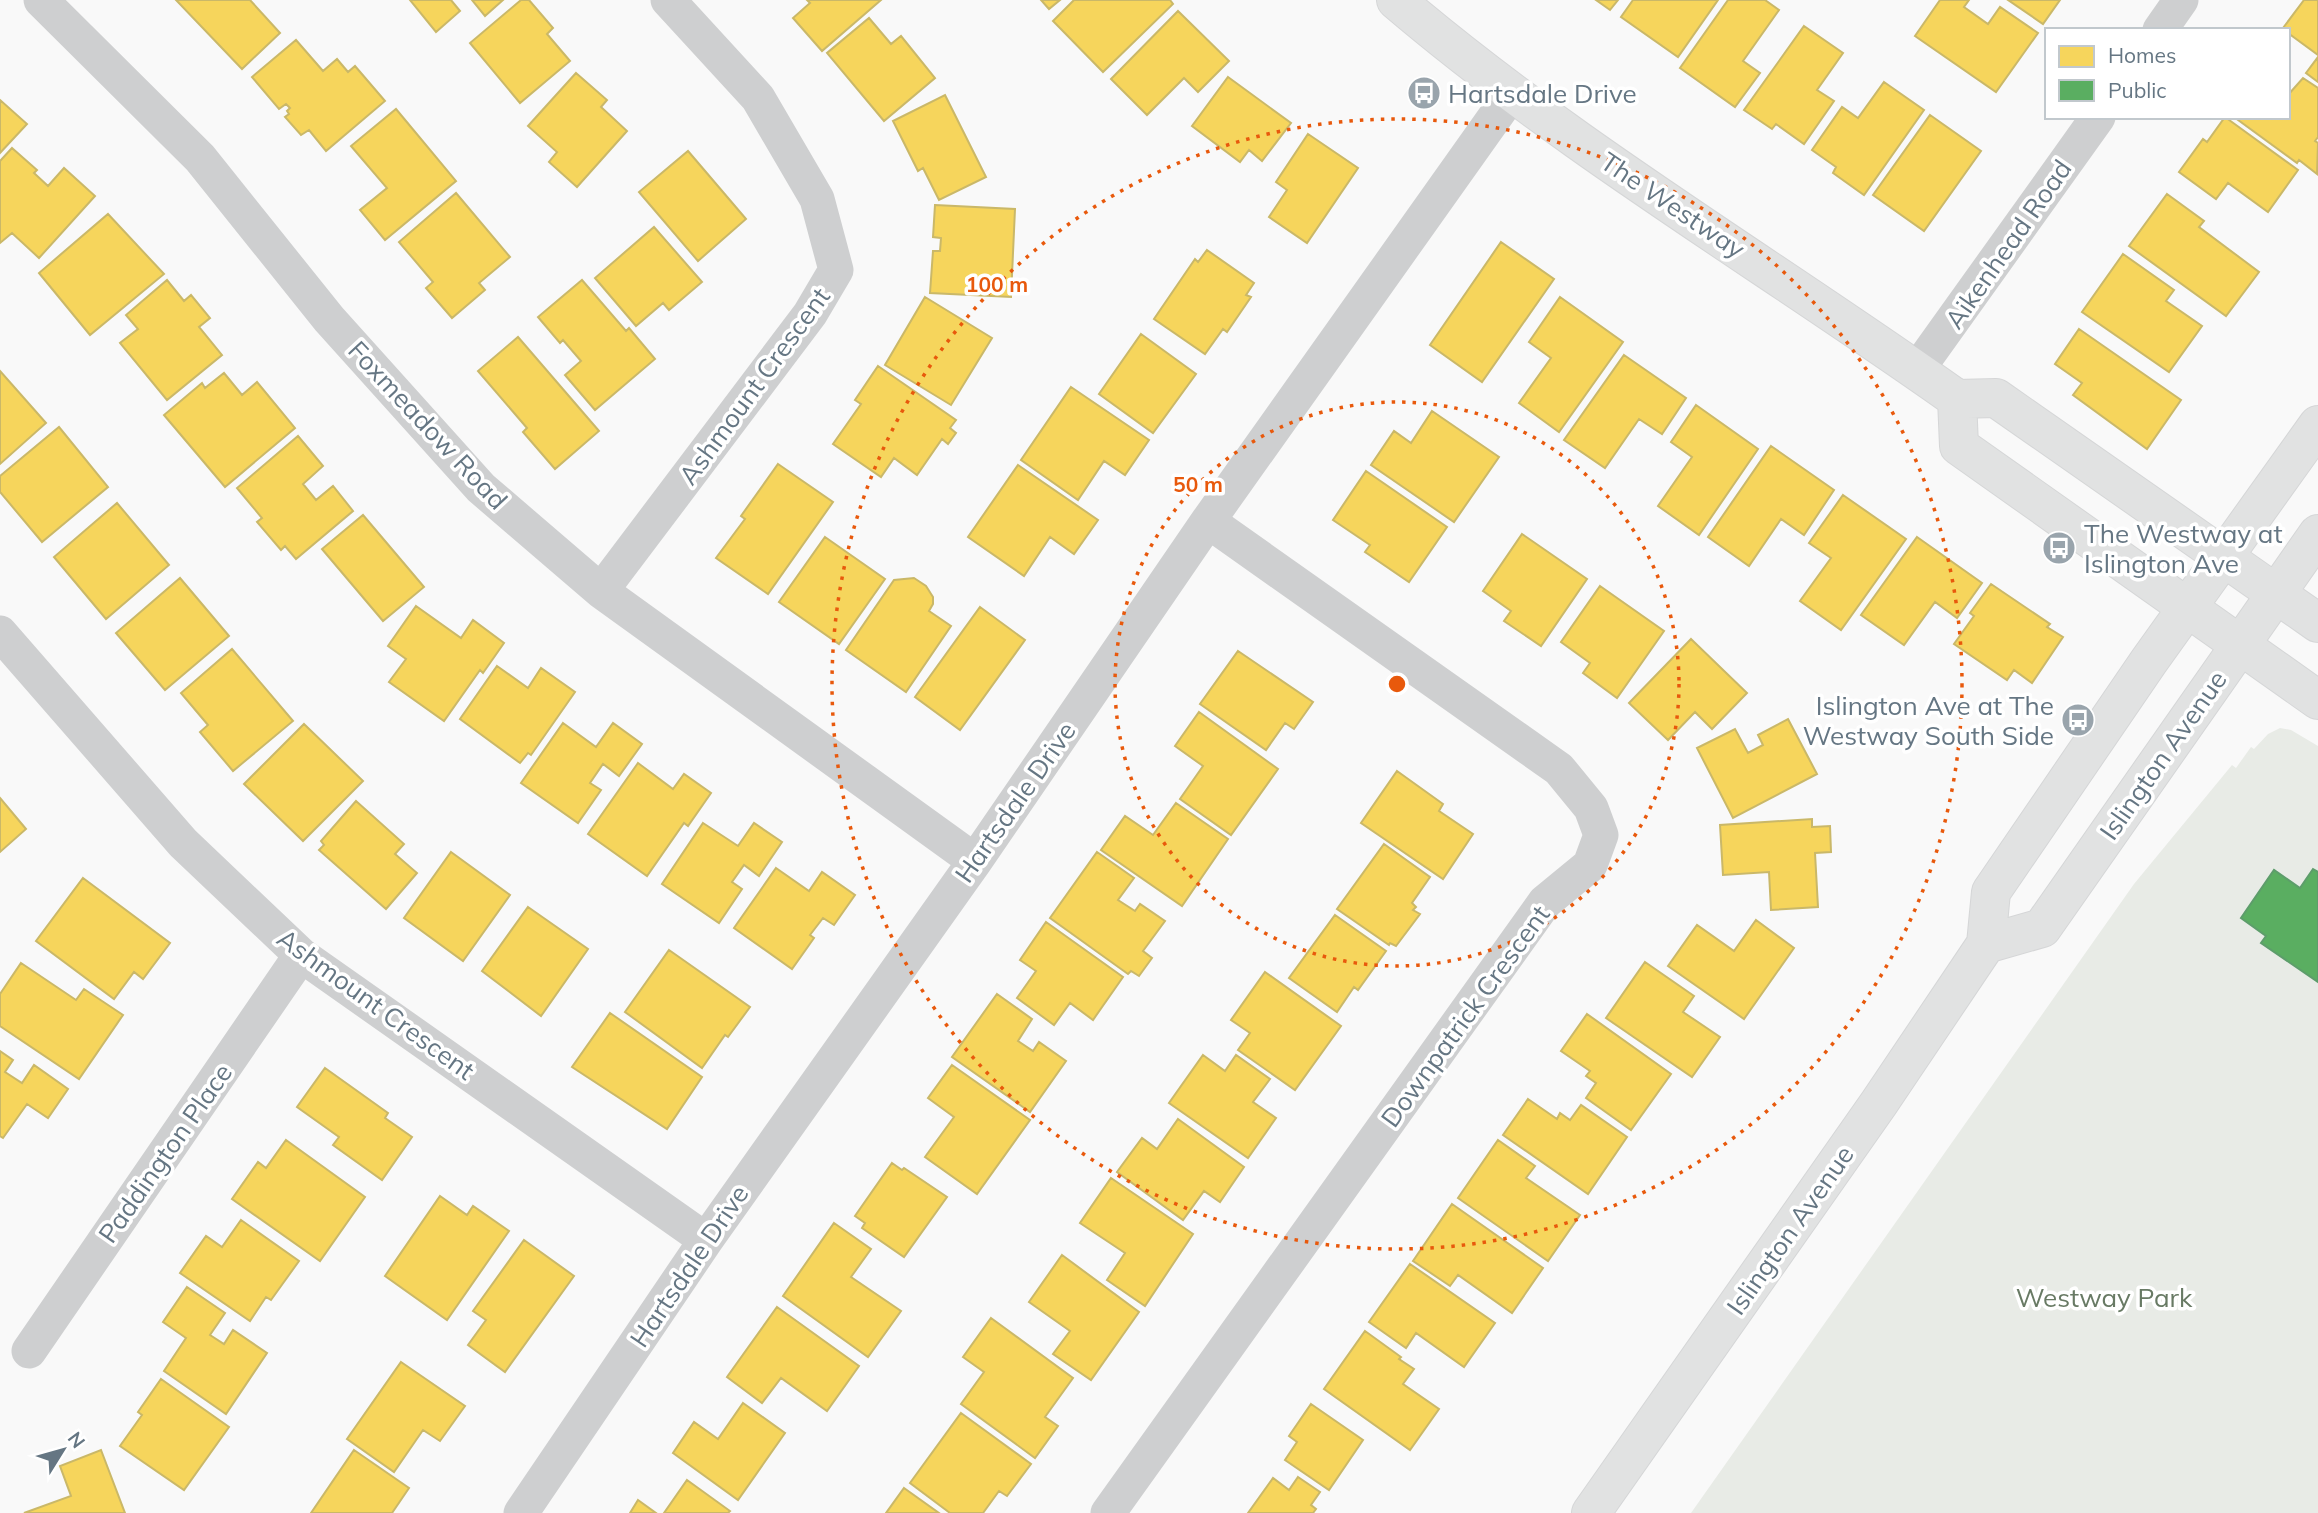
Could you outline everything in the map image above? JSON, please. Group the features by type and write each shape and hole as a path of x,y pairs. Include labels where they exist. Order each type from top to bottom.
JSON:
{"main road":[{"name":"The Westway","path":"1396,0 1512,93 1957,399"},
{"path":"2318,624 1996,398 1957,399 1959,446 2318,700"},
{"name":"Islington Avenue","path":"1591,1513 1879,1103 1986,944 1991,892 2318,425"},
{"name":"Islington Avenue","path":"1986,944 2042,928 2318,534"}],"street":[{"name":"Foxmeadow Road","path":"41,0 200,158 329,319 481,488 601,591 975,861"},
{"name":"Ashmount Crescent","path":"601,591 810,314 836,270 817,200 758,98 668,0"},
{"path":"2161,28 2181,0"},
{"name":"Hartsdale Drive","path":"521,1513 706,1240 975,861 1208,521 1512,93"},
{"name":"Aikenhead Road","path":"1917,370 2097,119"},
{"name":"Downpatrick Crescent","path":"1108,1513 1545,902 1590,865 1601,835 1591,808 1559,769 1208,521"},
{"name":"Ashmount Crescent","path":"0,633 183,843 301,955 706,1240"},
{"name":"Paddington Place","path":"29,1351 301,955"}],"green space":[{"name":"Westway Park","path":"2280,728 2291,730 2318,746 2318,1513 1691,1513 2134,884 2232,765 2236,768 2251,747 2254,749 2268,734"}],"building: Homes":[{"path":"176,0 250,0 280,33 242,69"},
{"path":"410,0 451,0 460,11 436,32"},
{"path":"472,0 503,0 485,16"},
{"path":"521,0 529,0 553,28 547,34 570,61 520,103 470,43"},
{"path":"807,0 881,0 822,51 793,18 810,3"},
{"path":"1041,0 1060,0 1049,9"},
{"path":"1074,0 1170,0 1173,4 1103,72 1053,21"},
{"path":"1596,0 1618,0 1610,10"},
{"path":"1633,0 1718,0 1678,57 1621,17"},
{"path":"1728,0 1765,0 1779,10 1743,61 1760,73 1735,107 1680,68"},
{"path":"1940,0 1969,0 1964,7 1988,24 2000,7 2038,33 1996,92 1915,36"},
{"path":"2008,0 2060,0 2043,24"},
{"path":"2304,0 2318,0 2318,55 2290,34 2290,28 2283,28"},
{"path":"1178,11 1229,61 1198,92 1184,78 1147,115 1111,79"},
{"path":"869,18 891,44 901,36 935,78 884,121 827,53"},
{"path":"1804,26 1843,53 1817,90 1834,101 1804,144 1776,124 1772,129 1744,110"},
{"path":"296,40 323,71 337,59 348,72 355,66 385,101 326,151 309,130 301,135 285,117 290,108 286,104 279,109 252,77"},
{"path":"2318,57 2318,82 2306,73"},
{"path":"576,73 607,100 601,107 627,131 577,187 549,162 557,152 528,126"},
{"path":"1228,77 1291,123 1262,161 1249,150 1240,162 1192,126"},
{"path":"2303,78 2318,88 2318,137 2315,141 2318,143 2317,174 2299,160 2297,163 2237,119 2290,119 2290,93"},
{"path":"1884,82 1924,110 1864,195 1833,173 1836,167 1812,150 1842,107 1858,118"},
{"path":"945,95 986,177 939,200 923,168 918,171 893,121"},
{"path":"0,100 27,124 0,153"},
{"path":"396,109 456,181 385,240 360,210 387,188 351,146"},
{"path":"1930,115 1981,151 1924,231 1873,195"},
{"path":"2224,119 2228,119 2298,170 2268,212 2228,183 2216,199 2179,172 2203,139 2207,142"},
{"path":"1308,134 1358,168 1307,243 1269,217 1287,190 1276,182"},
{"path":"12,148 37,170 34,173 48,186 64,168 95,196 39,258 12,233 0,243 0,161"},
{"path":"688,151 746,219 698,261 639,192"},
{"path":"456,193 510,257 479,283 485,290 452,318 426,288 433,282 399,242"},
{"path":"2167,194 2204,221 2199,227 2259,272 2226,316 2129,246"},
{"path":"935,205 1015,209 1011,297 930,293 933,251 940,251 941,238 933,237"},
{"path":"108,214 164,274 90,335 39,273"},
{"path":"654,227 702,282 669,310 663,303 636,326 595,278"},
{"path":"1501,242 1554,279 1482,382 1430,345"},
{"path":"1207,250 1254,283 1246,295 1251,297 1227,332 1223,329 1205,354 1154,319 1195,259 1198,262"},
{"path":"2123,254 2174,290 2166,301 2202,326 2169,372 2082,312"},
{"path":"167,280 184,301 191,295 210,318 199,327 222,355 167,400 120,343 138,329 126,315"},
{"path":"582,280 626,331 629,328 655,359 595,410 565,375 581,361 563,340 560,343 538,317"},
{"path":"925,297 992,338 951,405 885,365"},
{"path":"1560,297 1623,342 1559,432 1519,403 1551,358 1529,342"},
{"path":"2079,329 2181,400 2147,449 2073,395 2082,383 2055,364"},
{"path":"1141,334 1196,374 1153,433 1099,394"},
{"path":"518,337 599,431 555,469 523,432 527,428 478,371"},
{"path":"1624,355 1686,398 1662,434 1639,419 1605,468 1564,440"},
{"path":"878,366 956,420 950,428 956,433 948,444 942,439 917,475 894,458 881,477 833,444 861,404 855,400"},
{"path":"0,371 46,423 0,464"},
{"path":"224,373 242,395 257,382 295,428 225,487 164,415 202,383 205,388"},
{"path":"1071,387 1149,440 1125,475 1104,461 1078,500 1021,460"},
{"path":"1696,405 1758,449 1699,535 1658,506 1692,457 1671,442"},
{"path":"1432,411 1499,457 1454,522 1371,465 1394,431 1411,443"},
{"path":"59,427 108,487 42,542 0,492 0,476"},
{"path":"298,436 323,466 303,484 316,500 333,486 353,511 296,559 285,546 281,550 257,522 262,518 237,488"},
{"path":"1771,446 1834,490 1804,535 1781,519 1749,566 1708,537"},
{"path":"778,464 833,502 768,594 716,558 745,519 741,516"},
{"path":"1018,465 1098,520 1074,554 1050,537 1024,576 968,537"},
{"path":"1366,471 1447,527 1409,582 1365,552 1370,545 1333,520"},
{"path":"1843,495 1906,539 1841,630 1800,601 1831,558 1809,543"},
{"path":"117,503 169,565 106,619 54,557"},
{"path":"363,515 424,587 383,621 322,549"},
{"path":"1522,534 1587,579 1541,646 1504,621 1511,611 1483,591"},
{"path":"825,537 885,579 839,644 779,602"},
{"path":"1917,537 1982,583 1957,618 1935,602 1904,645 1861,615"},
{"path":"180,578 229,636 165,690 116,633"},
{"path":"914,578 926,586 933,597 929,611 951,626 906,692 846,650 894,580"},
{"path":"1991,584 2050,624 2047,627 2063,637 2032,683 2014,670 2007,680 1954,644 1974,616 1970,613"},
{"path":"1600,586 1664,631 1617,698 1583,673 1590,663 1561,642"},
{"path":"416,606 461,638 473,620 504,643 483,673 480,670 444,721 389,682 406,659 388,646"},
{"path":"980,607 1025,640 960,730 915,697"},
{"path":"1691,639 1747,693 1712,729 1695,712 1668,740 1629,703"},
{"path":"232,649 293,721 233,771 200,732 208,725 181,693"},
{"path":"1238,651 1313,702 1294,729 1285,723 1266,750 1200,704"},
{"path":"497,666 528,688 541,668 575,692 531,755 528,753 520,763 460,719"},
{"path":"1199,712 1278,769 1231,835 1180,799 1203,766 1175,746"},
{"path":"1788,719 1817,774 1733,818 1697,748 1735,729 1748,753 1763,745 1758,735"},
{"path":"563,723 596,747 613,723 642,744 619,776 603,764 590,783 601,790 578,823 521,783"},
{"path":"304,724 363,781 303,841 244,784"},
{"path":"638,763 673,789 684,774 711,793 688,826 684,823 647,876 588,834"},
{"path":"1397,771 1443,804 1439,811 1473,834 1443,879 1361,823"},
{"path":"0,798 26,829 0,852"},
{"path":"356,801 404,844 395,854 417,873 386,909 319,850 324,845 321,841"},
{"path":"1176,803 1228,839 1182,906 1101,850 1125,816 1153,835"},
{"path":"1812,819 1812,827 1830,826 1831,852 1815,853 1818,907 1771,910 1769,872 1723,875 1720,825"},
{"path":"703,823 738,846 754,823 782,842 759,876 744,865 732,882 742,889 719,923 662,884"},
{"path":"1384,844 1430,877 1412,903 1416,907 1413,910 1420,914 1396,946 1390,943 1389,945 1337,909"},
{"path":"451,852 510,895 463,961 404,918"},
{"path":"1097,852 1134,878 1118,900 1135,911 1140,904 1165,921 1143,951 1152,958 1139,976 1131,971 1128,974 1050,918"},
{"path":"776,868 809,891 822,872 855,895 834,925 823,918 810,935 814,938 792,969 734,928"},
{"path":"83,878 170,943 143,979 134,972 114,999 36,941"},
{"path":"528,907 588,949 541,1016 482,971"},
{"path":"1335,915 1386,951 1358,990 1354,987 1337,1012 1289,978"},
{"path":"1756,920 1794,948 1744,1019 1668,966 1697,925 1734,951"},
{"path":"1046,922 1123,977 1093,1020 1070,1003 1054,1025 1017,998 1036,971 1020,960"},
{"path":"669,950 750,1007 728,1037 725,1035 702,1068 625,1012"},
{"path":"1645,962 1694,996 1683,1012 1720,1037 1692,1077 1606,1018"},
{"path":"21,963 76,1000 84,989 123,1015 79,1079 0,1026 0,994"},
{"path":"1265,972 1341,1026 1295,1090 1238,1050 1250,1033 1231,1020"},
{"path":"997,994 1032,1019 1018,1041 1033,1051 1039,1042 1066,1061 1030,1112 952,1057"},
{"path":"610,1013 702,1077 667,1129 572,1067"},
{"path":"1587,1014 1671,1074 1631,1130 1586,1098 1596,1083 1586,1076 1590,1071 1561,1051"},
{"path":"0,1051 13,1060 5,1072 22,1083 34,1065 68,1089 48,1118 27,1104 3,1138 0,1136"},
{"path":"1203,1055 1225,1071 1236,1055 1270,1079 1253,1102 1276,1118 1248,1158 1169,1103"},
{"path":"952,1065 1030,1120 977,1194 925,1157 954,1117 928,1098"},
{"path":"325,1068 388,1113 385,1118 412,1137 382,1180 333,1145 339,1137 297,1107"},
{"path":"1528,1099 1557,1119 1560,1113 1570,1120 1581,1105 1627,1137 1588,1194 1503,1135"},
{"path":"1178,1119 1244,1167 1220,1202 1204,1191 1183,1220 1117,1172 1142,1138 1157,1149"},
{"path":"286,1140 365,1197 320,1261 232,1199 258,1162 266,1168"},
{"path":"1498,1140 1535,1166 1526,1178 1580,1215 1548,1261 1458,1198"},
{"path":"892,1163 947,1197 904,1257 862,1228 865,1223 855,1216"},
{"path":"1111,1178 1193,1234 1145,1306 1107,1280 1125,1253 1080,1223"},
{"path":"440,1196 467,1215 473,1206 509,1231 447,1320 385,1276"},
{"path":"1452,1204 1543,1268 1512,1313 1458,1275 1450,1286 1413,1261"},
{"path":"241,1220 299,1261 271,1300 266,1297 250,1321 180,1273 206,1236 222,1247"},
{"path":"834,1223 871,1249 851,1277 901,1311 868,1357 783,1296"},
{"path":"524,1240 574,1276 505,1372 468,1345 486,1320 473,1311"},
{"path":"1062,1255 1139,1312 1091,1380 1053,1354 1070,1331 1029,1302"},
{"path":"1410,1264 1495,1323 1464,1367 1416,1333 1406,1348 1369,1322"},
{"path":"187,1287 225,1313 210,1335 224,1344 233,1330 267,1353 226,1414 164,1371 186,1338 163,1322"},
{"path":"777,1307 859,1366 827,1411 781,1378 762,1403 727,1377"},
{"path":"991,1318 1073,1378 1045,1417 1058,1426 1035,1458 961,1404 984,1372 963,1357"},
{"path":"1365,1331 1414,1369 1403,1384 1439,1409 1410,1450 1324,1389"},
{"path":"401,1362 465,1406 440,1441 423,1430 394,1472 347,1439"},
{"path":"161,1379 229,1427 184,1490 120,1446 142,1415 138,1412"},
{"path":"743,1403 785,1433 738,1500 673,1453 694,1422 718,1439"},
{"path":"1311,1404 1363,1440 1329,1490 1285,1460 1297,1442 1289,1436"},
{"path":"961,1413 1031,1464 1007,1496 999,1491 983,1513 950,1513 910,1483"},
{"path":"101,1450 125,1513 24,1513 71,1496 60,1466"},
{"path":"354,1450 409,1488 392,1513 311,1513"},
{"path":"1298,1477 1320,1492 1311,1505 1316,1509 1313,1513 1248,1513 1273,1478 1289,1490"},
{"path":"687,1480 730,1511 664,1513"},
{"path":"904,1488 939,1513 886,1513"},
{"path":"638,1500 656,1513 630,1513"}],"building: Public":[{"path":"2313,869 2318,872 2318,982 2261,943 2266,936 2241,918 2274,870 2300,888"}],"place":[{"name":"Hartsdale Drive","path":"1424,93"},
{"name":"The Westway at Islington Ave","path":"2059,548"},
{"name":"Islington Ave at The Westway South Side","path":"2078,720"}]}
